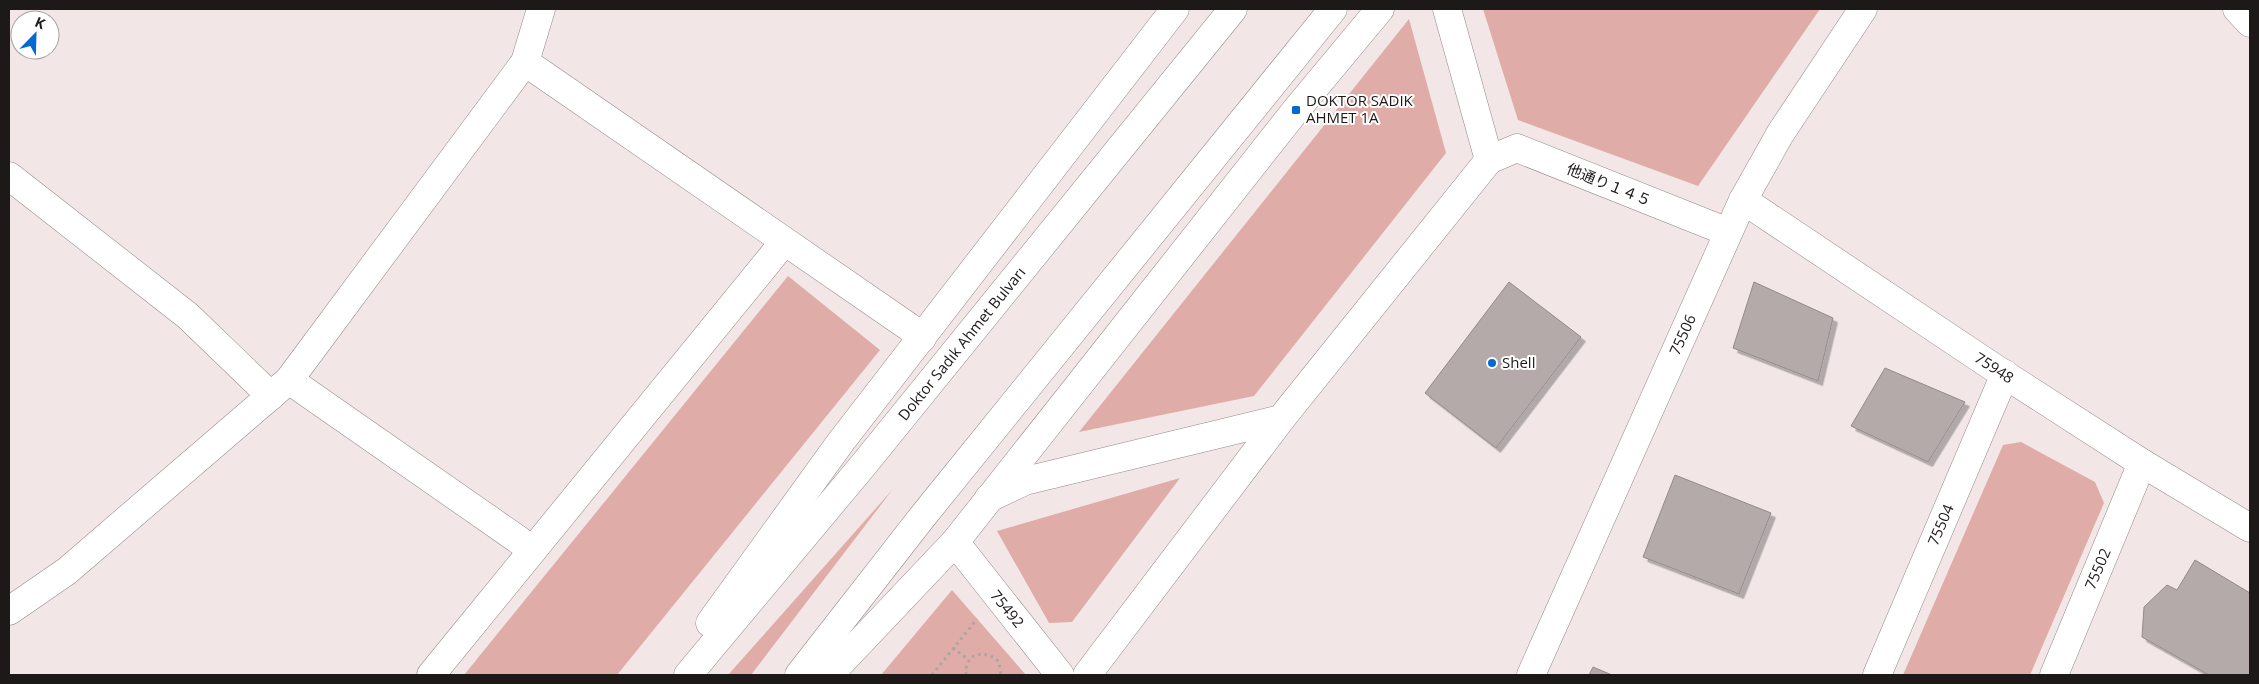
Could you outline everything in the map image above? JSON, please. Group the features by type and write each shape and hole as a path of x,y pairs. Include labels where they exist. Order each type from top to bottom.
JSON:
{"street":[{"path":"9,611 67,571 280,388 525,62 541,9"},
{"path":"672,675 840,443 1175,9"},
{"name":"Doktor Sadık Ahmet Bulvarı","path":"688,675 878,448 1233,9"},
{"path":"798,675 923,516 1333,9"},
{"path":"828,675 955,542 1296,110 1380,9"},
{"path":"1086,675 1281,419 1489,160 1447,9"},
{"name":"75506","path":"1531,675 1743,200 1780,134 1862,9"},
{"path":"2237,9 2250,23"},
{"path":"525,62 909,327 922,338"},
{"name":"他通り１４５","path":"1489,160 1517,148 1728,232"},
{"path":"9,176 280,388 533,550"},
{"name":"75948","path":"1743,200 2004,374 2142,463 2250,528"},
{"path":"431,675 784,242"},
{"name":"75504","path":"1877,675 2004,374"},
{"path":"989,498 1025,481 1281,419"},
{"name":"75502","path":"2054,675 2142,463"},
{"name":"75492","path":"955,542 1060,675"}],"path":[{"path":"932,675 978,618"},
{"path":"954,648 970,660"},
{"path":"966,675 970,660 979,654 991,654 999,662 1001,675"}],"shaded area":[{"path":"1483,9 1820,9 1698,186 1518,120"},
{"path":"1409,19 1446,153 1254,396 1079,432"},
{"path":"788,276 880,350 617,675 464,675"},
{"path":"2021,442 2095,482 2104,503 2030,675 1903,675 2003,445"},
{"path":"1180,478 1072,622 1049,623 997,531"},
{"path":"893,489 751,675 728,675"},
{"path":"952,590 1026,675 881,675"}],"building":[{"path":"1509,282 1581,337 1496,448 1425,393"},
{"path":"1754,282 1833,318 1818,381 1733,348"},
{"path":"1885,368 1965,402 1928,462 1851,426"},
{"path":"1675,475 1771,513 1739,594 1643,557"},
{"path":"2195,560 2250,593 2250,675 2209,675 2142,637 2144,607 2167,585 2177,590"},
{"path":"1593,667 1612,675 1589,675"}],"place":[{"name":"DOKTOR SADIK AHMET 1A","path":"1296,110"},
{"name":"Shell","path":"1492,363"}]}
